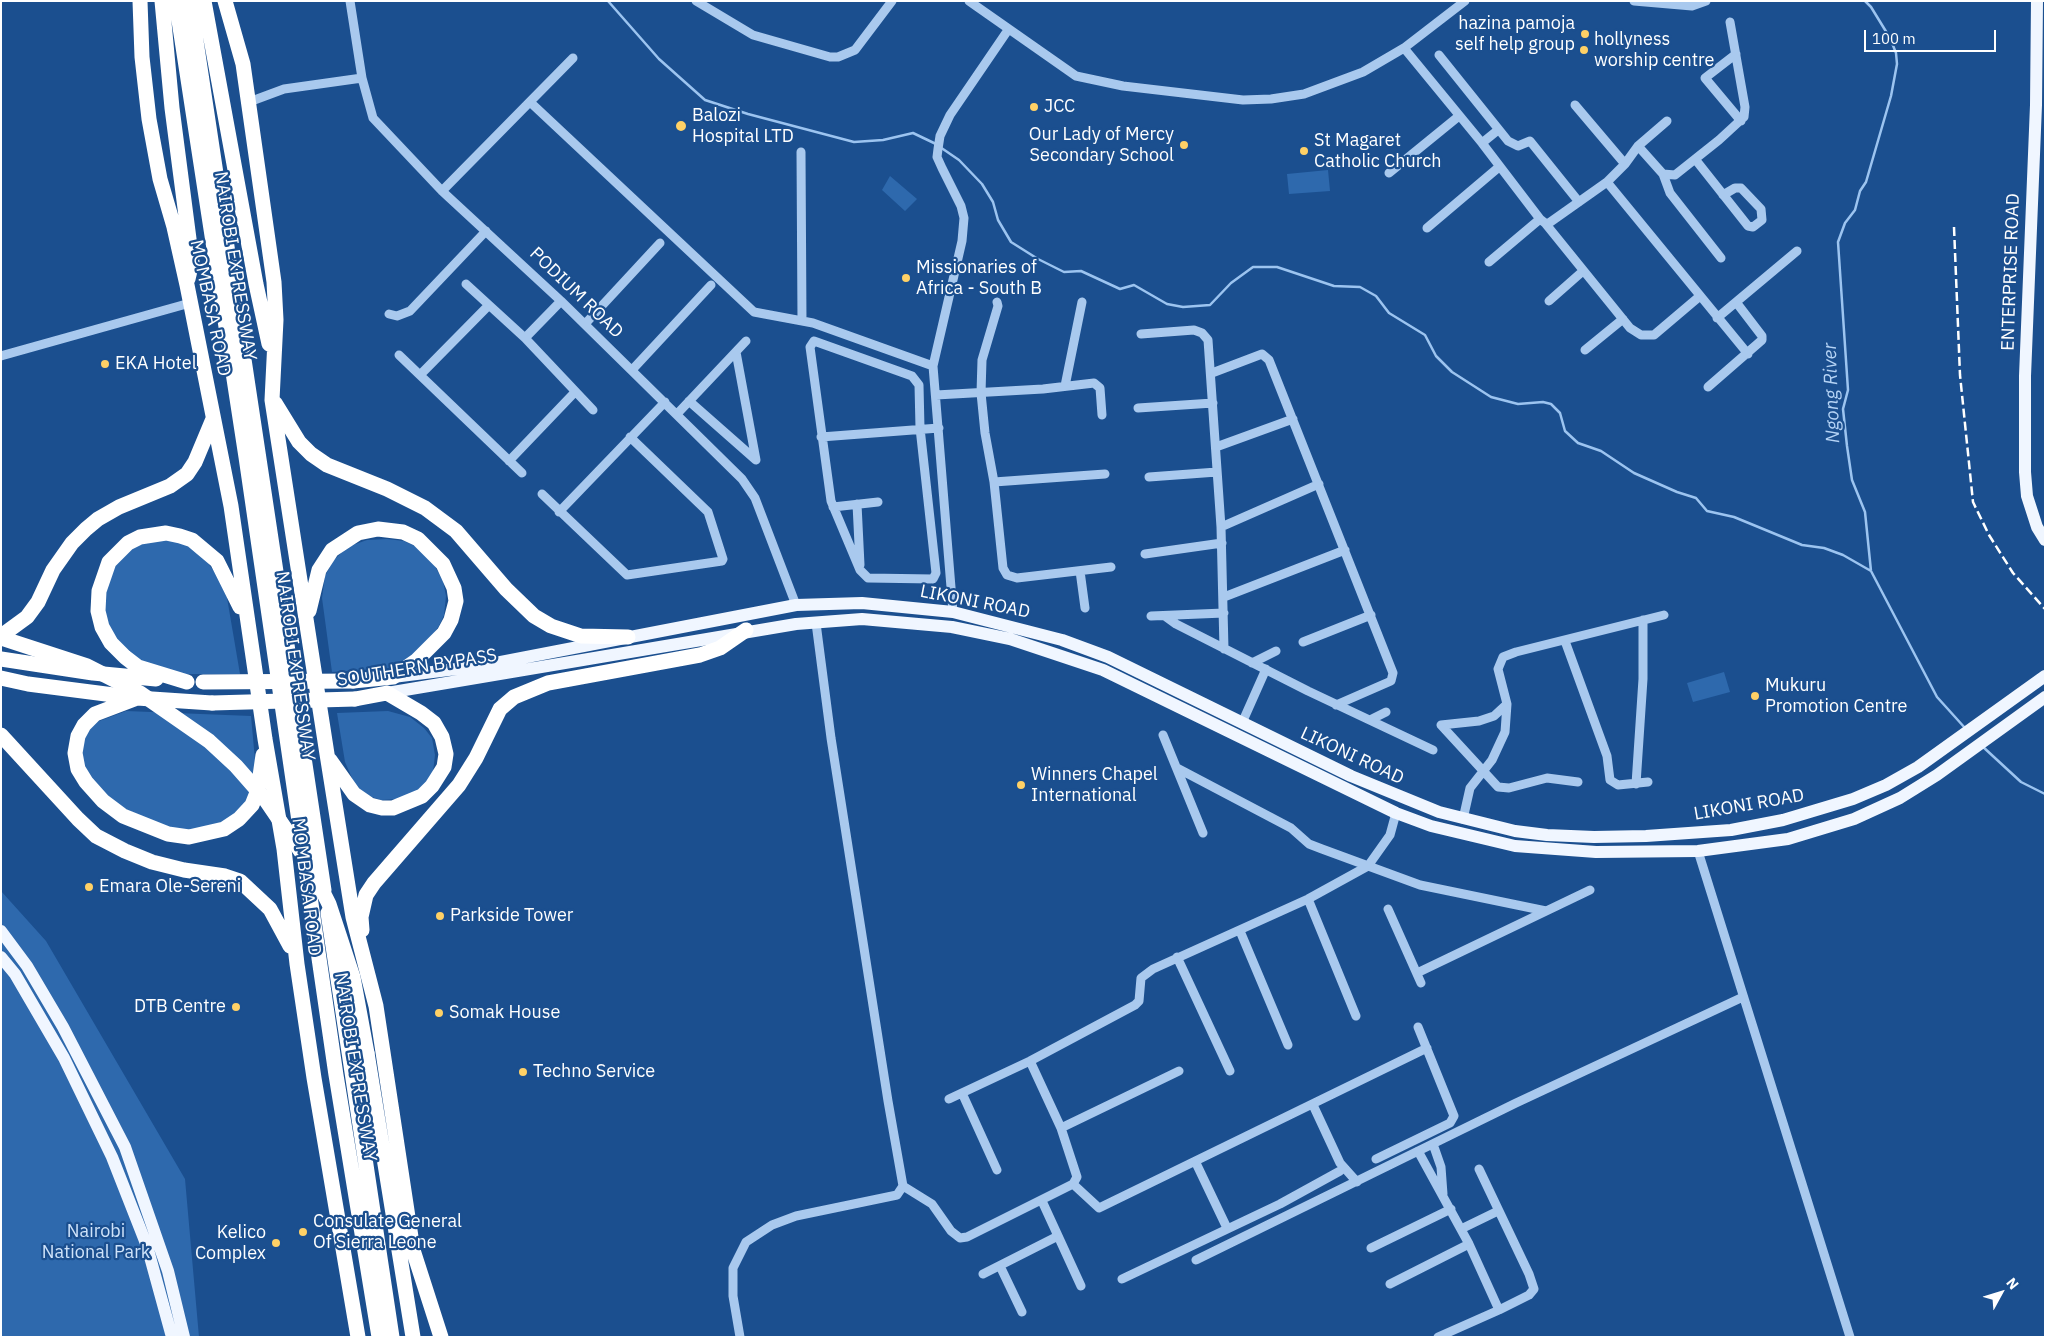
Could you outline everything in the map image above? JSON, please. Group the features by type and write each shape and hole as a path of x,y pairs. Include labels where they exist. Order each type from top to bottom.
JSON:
{"highway":[{"name":"MOMBASA ROAD","path":"140,1 142,58 149,119 160,179 174,227 187,285 231,506 247,622 284,849 297,964 358,1337"},
{"path":"162,1 172,108 192,262 187,285"},
{"name":"NAIROBI EXPRESSWAY","path":"176,1 228,302 392,1337"},
{"name":"NAIROBI EXPRESSWAY","path":"190,1 228,302 336,1075 379,1337"},
{"path":"204,1 256,284 274,366"},
{"path":"225,1 243,64 249,102 274,282 276,320 272,400 353,917 380,1032 413,1250 441,1337"},
{"path":"272,400 280,408 299,442 311,454 326,465 387,489 425,508 456,531 506,589 534,616 550,626 581,636 628,637"},
{"path":"1,637 27,617 38,602 53,570 72,543 86,529 119,507 170,486 187,474 214,418"},
{"path":"307,625 313,590 320,570 332,550 358,533 378,529 391,529 418,539 443,564 452,582 456,601 451,620 434,645 393,677"},
{"path":"188,682 138,667 111,643 102,627 98,611 99,591 109,562 120,549 140,537 154,534 166,533 192,540 207,551 224,572 247,622"},
{"path":"363,954 361,917 366,895 374,883 458,785 476,758 500,709 514,697 548,683 700,655 720,648 746,630"},
{"path":"1,637 87,666 140,693 209,741 236,766 266,799 308,862 329,904 353,977 413,1337"},
{"name":"SOUTHERN BYPASS","path":"1,659 93,673 188,682 353,680 393,677"},
{"name":"SOUTHERN BYPASS","path":"1,678 28,684 137,698 212,703 354,700 387,693"},
{"path":"327,754 354,794 370,805 393,808 422,796 432,786 444,767 446,754 442,736 434,724 421,713 387,693"},
{"path":"137,698 95,714 84,725 78,736 75,753 78,769 103,801 123,816 148,828 168,834 189,837 224,829 239,819 252,805 258,790 265,738"},
{"path":"1,735 96,836 124,851 152,862 184,870 225,876 240,881 270,909 283,929 297,964"},
{"path":"406,1298 407,1269 413,1250"}],"main road":[{"name":"ENTERPRISE ROAD","path":"2037,1 2036,105 2025,376 2025,472 2027,496 2037,527 2045,540"},
{"name":"LIKONI ROAD","path":"628,637 796,606 862,603 953,612 1014,626 1087,648 1170,686 1242,723 1393,795 1463,819 1547,835 1646,836 1732,830 1783,820 1853,800 1886,785 1918,767 2045,676"},
{"path":"952,627 953,612"},
{"name":"LIKONI ROAD","path":"746,630 816,623 888,620 952,627 1010,639 1104,670 1396,813 1431,826 1515,846 1596,852 1698,851 1788,839 1854,819 1900,798 1970,752 2045,697"},
{"name":"SOUTHERN BYPASS","path":"387,693 467,681 746,630"},
{"name":"SOUTHERN BYPASS","path":"393,677 480,666 628,637"},
{"path":"1,931 27,966 63,1027 125,1147 168,1271 184,1337"},
{"path":"1,957 15,974 64,1058 112,1157 146,1246 172,1337"}],"street":[{"name":"PODIUM ROAD","path":"350,1 362,78 373,118 442,191 585,324 677,414 749,489 796,606"},
{"path":"696,1 752,35 830,57 838,57 855,50 892,1"},
{"path":"969,1 1076,76 1123,86 1243,100 1271,99 1318,90 1363,72 1404,48 1465,1"},
{"path":"1634,1 1692,6 1706,1"},
{"path":"1663,174 1672,176 1695,160 1741,121 1745,111 1730,22"},
{"path":"953,612 933,366 964,230 961,206 937,157 939,142 950,115 1008,30"},
{"path":"1404,48 1482,143 1542,221 1635,332 1641,335 1654,335 1700,296"},
{"path":"1736,54 1706,78 1741,121"},
{"path":"1439,55 1498,130 1514,146 1530,141 1579,202"},
{"path":"442,191 573,58"},
{"path":"249,102 284,89 362,78"},
{"path":"530,102 750,309 759,313 802,321 933,366"},
{"path":"1575,105 1624,164"},
{"path":"1389,173 1459,116"},
{"path":"1542,221 1548,223 1607,182 1638,146 1667,121"},
{"path":"1482,143 1498,130"},
{"path":"1638,146 1663,174 1670,193 1721,258"},
{"path":"801,152 802,321"},
{"path":"1695,160 1723,195 1748,226 1753,227 1762,220 1760,209 1741,188 1735,188 1723,195"},
{"path":"1427,228 1500,167"},
{"path":"1607,182 1748,354"},
{"path":"1489,262 1542,221"},
{"path":"389,314 397,316 410,311 486,230"},
{"path":"585,324 660,243"},
{"path":"1717,318 1797,251"},
{"path":"1549,301 1584,271"},
{"path":"466,284 525,338 592,410"},
{"path":"632,370 711,285"},
{"path":"525,338 561,301"},
{"path":"997,302 998,306 984,351 981,394 985,433 994,482 1003,568 1007,575 1017,578 1111,567"},
{"path":"1065,386 1082,302"},
{"path":"1708,388 1761,342 1762,336 1736,302"},
{"path":"1,356 190,303"},
{"path":"420,376 488,306"},
{"path":"1585,350 1623,319"},
{"path":"1141,334 1189,330 1199,331 1208,340 1212,373 1222,543 1224,649"},
{"path":"677,414 746,341"},
{"path":"817,341 912,376 918,385 920,428 936,573 933,579 928,581 868,578 860,570 833,507 821,437 810,347 812,343 817,341"},
{"path":"690,401 756,460 736,352"},
{"path":"1212,373 1265,354 1270,360 1371,615 1393,678 1391,682 1336,705"},
{"path":"399,355 522,473"},
{"path":"936,395 981,394 1098,384 1102,415"},
{"path":"509,461 575,392"},
{"path":"559,512 665,402"},
{"path":"1138,408 1213,403"},
{"path":"1216,447 1293,419"},
{"path":"821,437 938,428"},
{"path":"542,494 627,575 723,560 711,520 702,504 630,438"},
{"path":"1149,477 1217,472"},
{"path":"994,482 1105,474"},
{"path":"1221,528 1319,484"},
{"path":"833,507 878,502"},
{"path":"857,504 860,570"},
{"path":"1145,554 1222,543"},
{"path":"1224,597 1345,550"},
{"path":"1080,571 1085,608"},
{"path":"1151,616 1224,613"},
{"path":"1303,642 1371,615"},
{"path":"1463,819 1470,788 1492,760 1502,740 1508,714 1498,668 1503,657 1516,652 1664,615"},
{"path":"1165,616 1176,624 1224,649 1432,750"},
{"path":"1636,784 1643,680 1643,620"},
{"path":"740,1337 733,1296 733,1268 746,1242 772,1225 796,1216 897,1195 903,1186 831,738 816,623"},
{"path":"1565,641 1607,756 1610,780 1618,785 1648,782"},
{"path":"1252,663 1276,651"},
{"path":"1242,723 1266,669"},
{"path":"1507,704 1494,716 1479,721 1441,725 1494,784 1503,788 1547,778 1578,782"},
{"path":"1370,720 1386,712"},
{"path":"1163,735 1203,833"},
{"path":"1177,768 1290,828 1309,844 1420,885 1546,911"},
{"path":"949,1099 1030,1061 1135,1005 1139,1001 1141,978 1152,968 1240,931 1308,899 1368,866 1390,835 1396,813"},
{"path":"1698,851 1850,1337"},
{"path":"1417,973 1590,890"},
{"path":"1308,899 1356,1016"},
{"path":"1388,908 1421,983"},
{"path":"1240,931 1288,1045"},
{"path":"1177,957 1230,1070"},
{"path":"1196,1260 1418,1151 1743,997"},
{"path":"1376,1159 1452,1120 1453,1112 1418,1027"},
{"path":"1073,1184 1099,1208 1196,1163 1426,1048"},
{"path":"903,1186 932,1204 951,1230 960,1238 967,1237 1073,1184 1077,1177 1061,1128 1030,1061"},
{"path":"1061,1128 1179,1071"},
{"path":"962,1093 998,1170"},
{"path":"1313,1105 1340,1167 1346,1187"},
{"path":"1433,1144 1442,1168 1443,1194"},
{"path":"1418,1151 1469,1244 1499,1310"},
{"path":"1196,1163 1227,1228"},
{"path":"1340,1167 1357,1182"},
{"path":"1122,1278 1280,1204 1340,1167"},
{"path":"1438,1337 1529,1295 1534,1289 1529,1274 1479,1169"},
{"path":"1042,1200 1081,1286"},
{"path":"1371,1248 1451,1209"},
{"path":"1461,1229 1498,1211"},
{"path":"983,1274 1058,1236"},
{"path":"1390,1284 1469,1244"},
{"path":"1000,1266 1022,1312"}],"green space":[{"path":"1328,170 1330,191 1289,194 1287,174"},
{"path":"890,176 917,199 905,211 882,190"},
{"path":"387,539 404,541 419,548 432,561 443,581 446,596 444,615 429,640 409,659 390,668 332,672 322,598 325,576 333,561 347,547 367,540"},
{"path":"165,540 178,542 199,551 225,586 240,674 185,674 158,668 128,656 104,621 106,581 114,566 126,552 146,541"},
{"path":"1724,672 1730,692 1693,702 1687,683"},
{"path":"126,711 251,716 256,771 249,799 232,818 213,828 191,832 157,825 120,806 97,787 82,769 82,750 86,734 94,723"},
{"path":"388,711 410,717 424,728 432,738 435,755 433,772 425,784 414,793 398,799 381,800 366,795 355,785 345,762 337,713"},
{"name":"Nairobi National Park","path":"1,891 46,941 185,1179 199,1337 1,1337"}],"waterway":[{"path":"608,1 659,59 705,100 748,114 854,142 883,140 913,133 936,144"},
{"name":"Ngong River","path":"1865,1 1871,7 1890,38 1896,53 1897,64 1891,96 1866,182 1860,191 1855,210 1845,223 1838,242 1848,390 1843,409 1847,446 1852,480 1865,512 1871,571 1937,697 1965,728"},
{"path":"940,147 959,160 982,184 993,202 998,220 1011,242 1064,272 1081,271 1120,289 1134,285 1167,304 1183,307 1210,305 1231,283 1253,267 1277,267 1334,286 1360,287 1376,296 1389,313 1425,335 1436,356 1452,372 1491,397 1518,404 1543,402 1551,404 1560,413 1565,431 1578,443 1601,451 1634,473 1677,492 1696,498 1707,511 1734,517 1802,545 1824,548 1843,555 1871,571"},
{"name":"Ngong River","path":"1982,746 2021,782 2045,794"}],"railway":[{"path":"1954,227 1960,375 1973,502 1989,535 2013,573 2045,609"}],"place":[{"name":"hazina pamoja self help group","path":"1585,34"},
{"name":"hollyness worship centre","path":"1584,50"},
{"name":"JCC","path":"1034,107"},
{"name":"Balozi Hospital LTD","path":"681,126"},
{"name":"Our Lady of Mercy Secondary School","path":"1184,145"},
{"name":"St Magaret Catholic Church","path":"1304,151"},
{"name":"Missionaries of Africa - South B","path":"906,278"},
{"name":"EKA Hotel","path":"105,364"},
{"name":"Mukuru Promotion Centre","path":"1755,696"},
{"name":"Winners Chapel International","path":"1021,785"},
{"name":"Emara Ole-Sereni","path":"89,887"},
{"name":"Parkside Tower","path":"440,916"},
{"name":"DTB Centre","path":"236,1007"},
{"name":"Somak House","path":"439,1013"},
{"name":"Techno Service","path":"523,1072"},
{"name":"Consulate General Of Sierra Leone","path":"303,1232"},
{"name":"Kelico Complex","path":"276,1243"}]}
